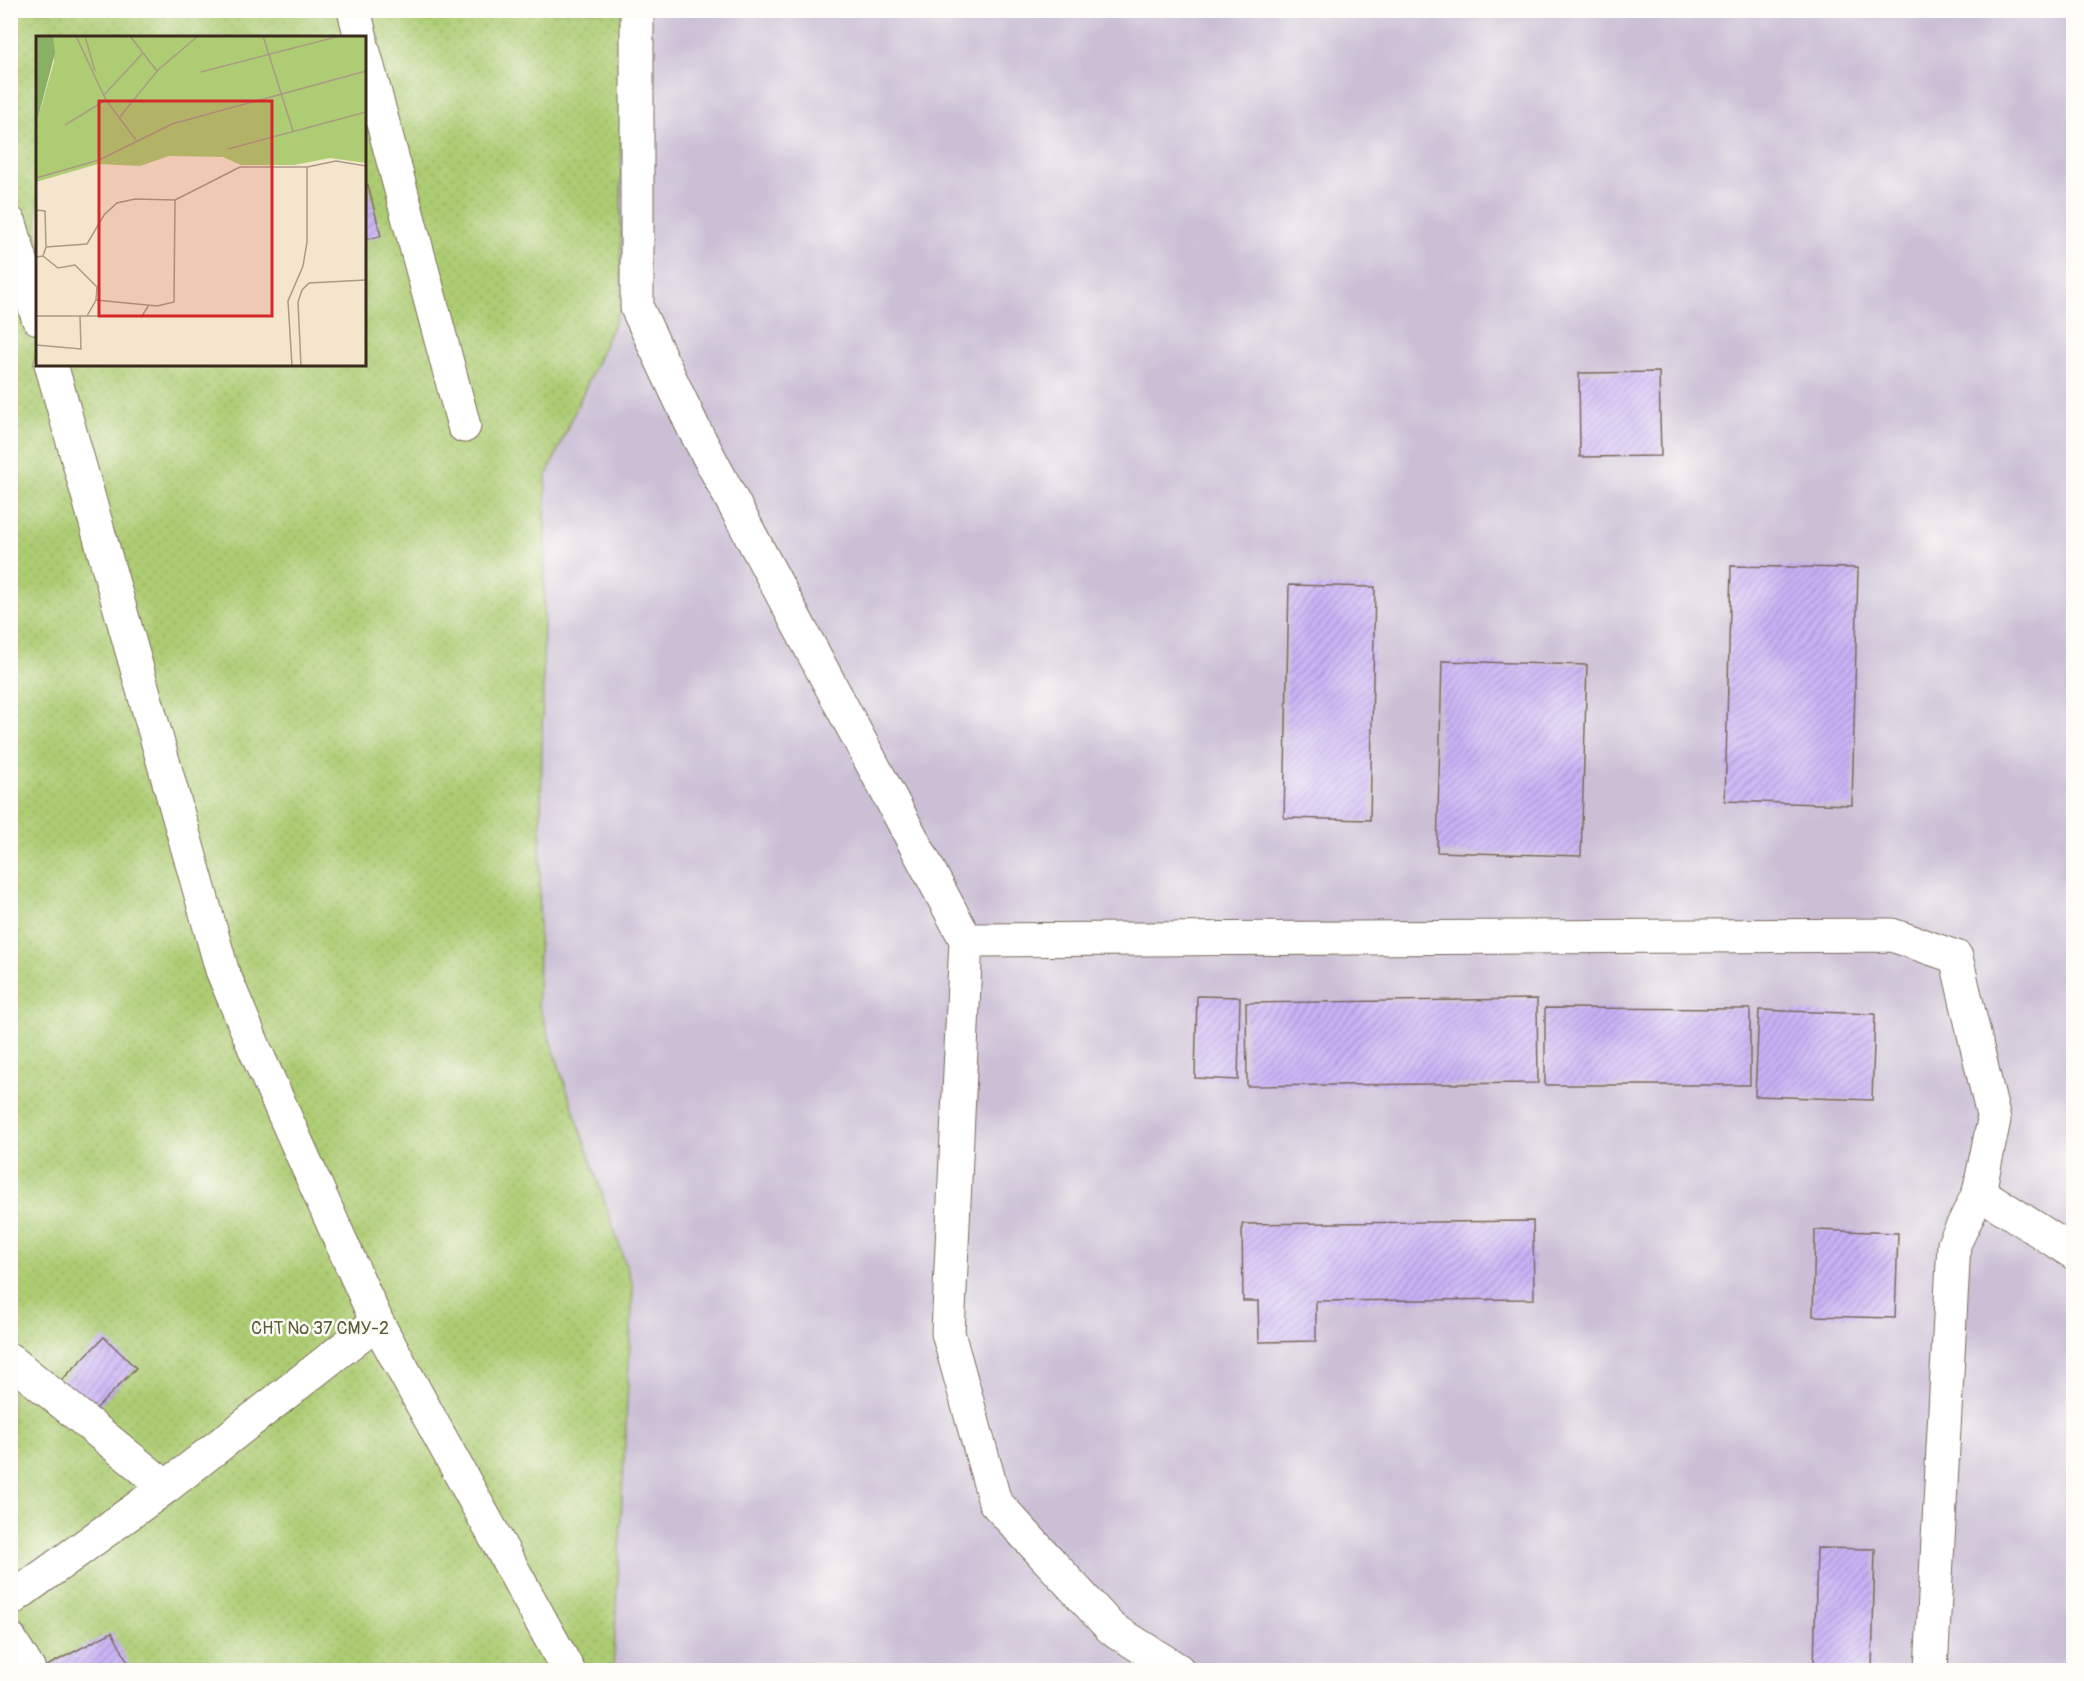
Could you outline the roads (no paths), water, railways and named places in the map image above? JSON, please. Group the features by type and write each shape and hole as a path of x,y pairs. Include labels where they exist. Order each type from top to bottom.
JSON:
{"lane":[{"path":"354,10 360,36"},
{"path":"637,10 637,308 693,427 966,940 948,1333 994,1502 1111,1628 1178,1671"},
{"path":"366,59 464,426"},
{"path":"10,223 36,311"},
{"path":"52,366 222,970 256,1054 377,1322 568,1671"},
{"path":"966,940 1892,935 1956,957 1994,1120 1979,1192 1954,1244 1931,1671"},
{"path":"1979,1192 2073,1253"},
{"path":"10,1600 166,1487 377,1322"},
{"path":"10,1360 166,1487"},
{"path":"10,1639 29,1671"}],"park label":[{"name":"СНТ № 37 СМУ-2","path":"320,1328"}]}
